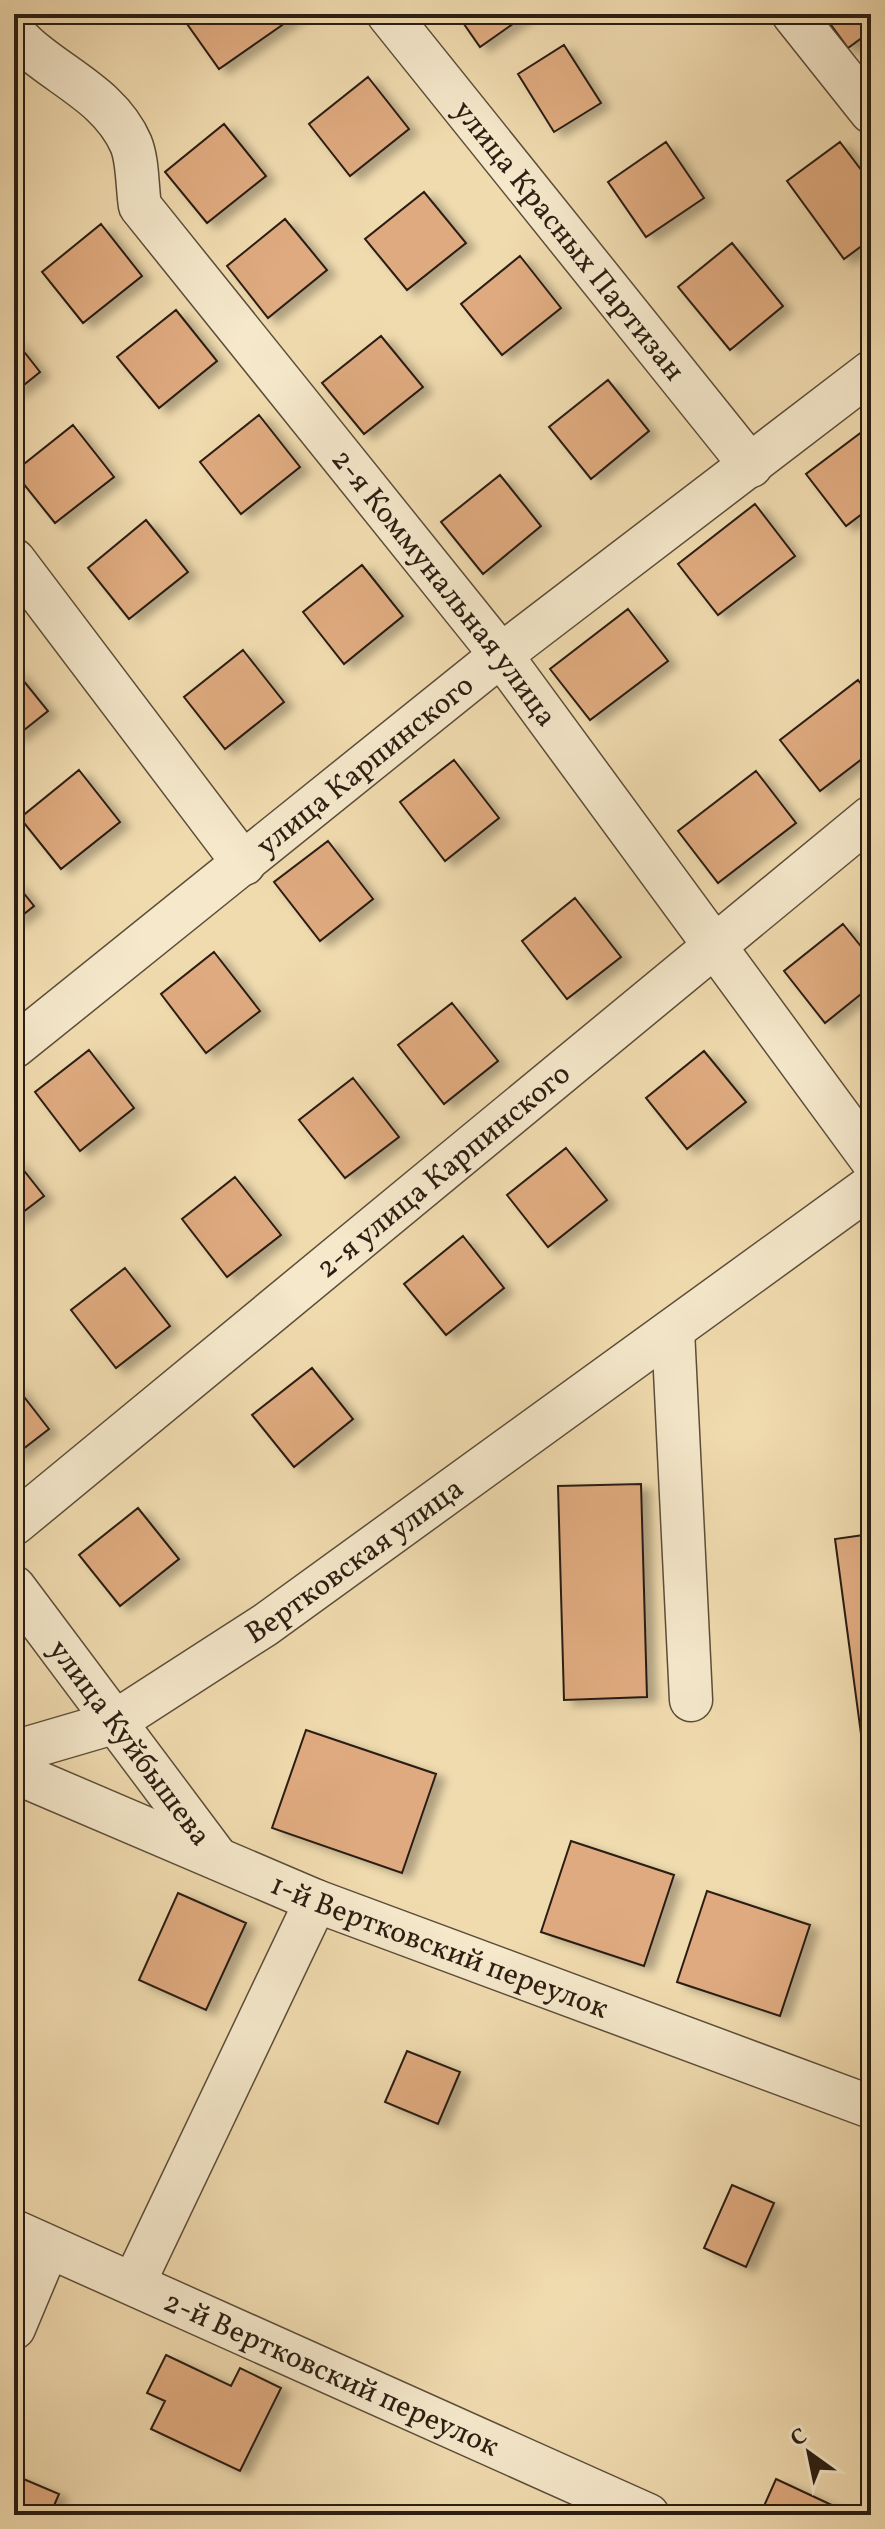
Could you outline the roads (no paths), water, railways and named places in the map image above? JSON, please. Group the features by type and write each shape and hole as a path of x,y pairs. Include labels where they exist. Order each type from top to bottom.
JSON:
{"street":[{"name":"улица Красных Партизан","path":"388,14 751,466"},
{"path":"793,14 871,112"},
{"name":"2-я Коммунальная улица","path":"14,33 32,54 105,104 132,145 140,206 501,655 871,1159"},
{"name":"улица Карпинского","path":"14,1047 501,655 871,372"},
{"path":"14,560 244,864"},
{"name":"2-я улица Карпинского","path":"14,1524 871,817"},
{"name":"Вертковская улица","path":"14,1752 113,1723 265,1625 871,1186"},
{"path":"673,1330 691,1700"},
{"name":"улица Куйбышева","path":"14,1587 219,1861"},
{"name":"1-й Вертковский переулок","path":"14,1772 316,1901 871,2107"},
{"path":"134,2283 316,1901"},
{"path":"14,2328 31,2239"},
{"name":"2-й Вертковский переулок","path":"31,2239 648,2515"}]}
